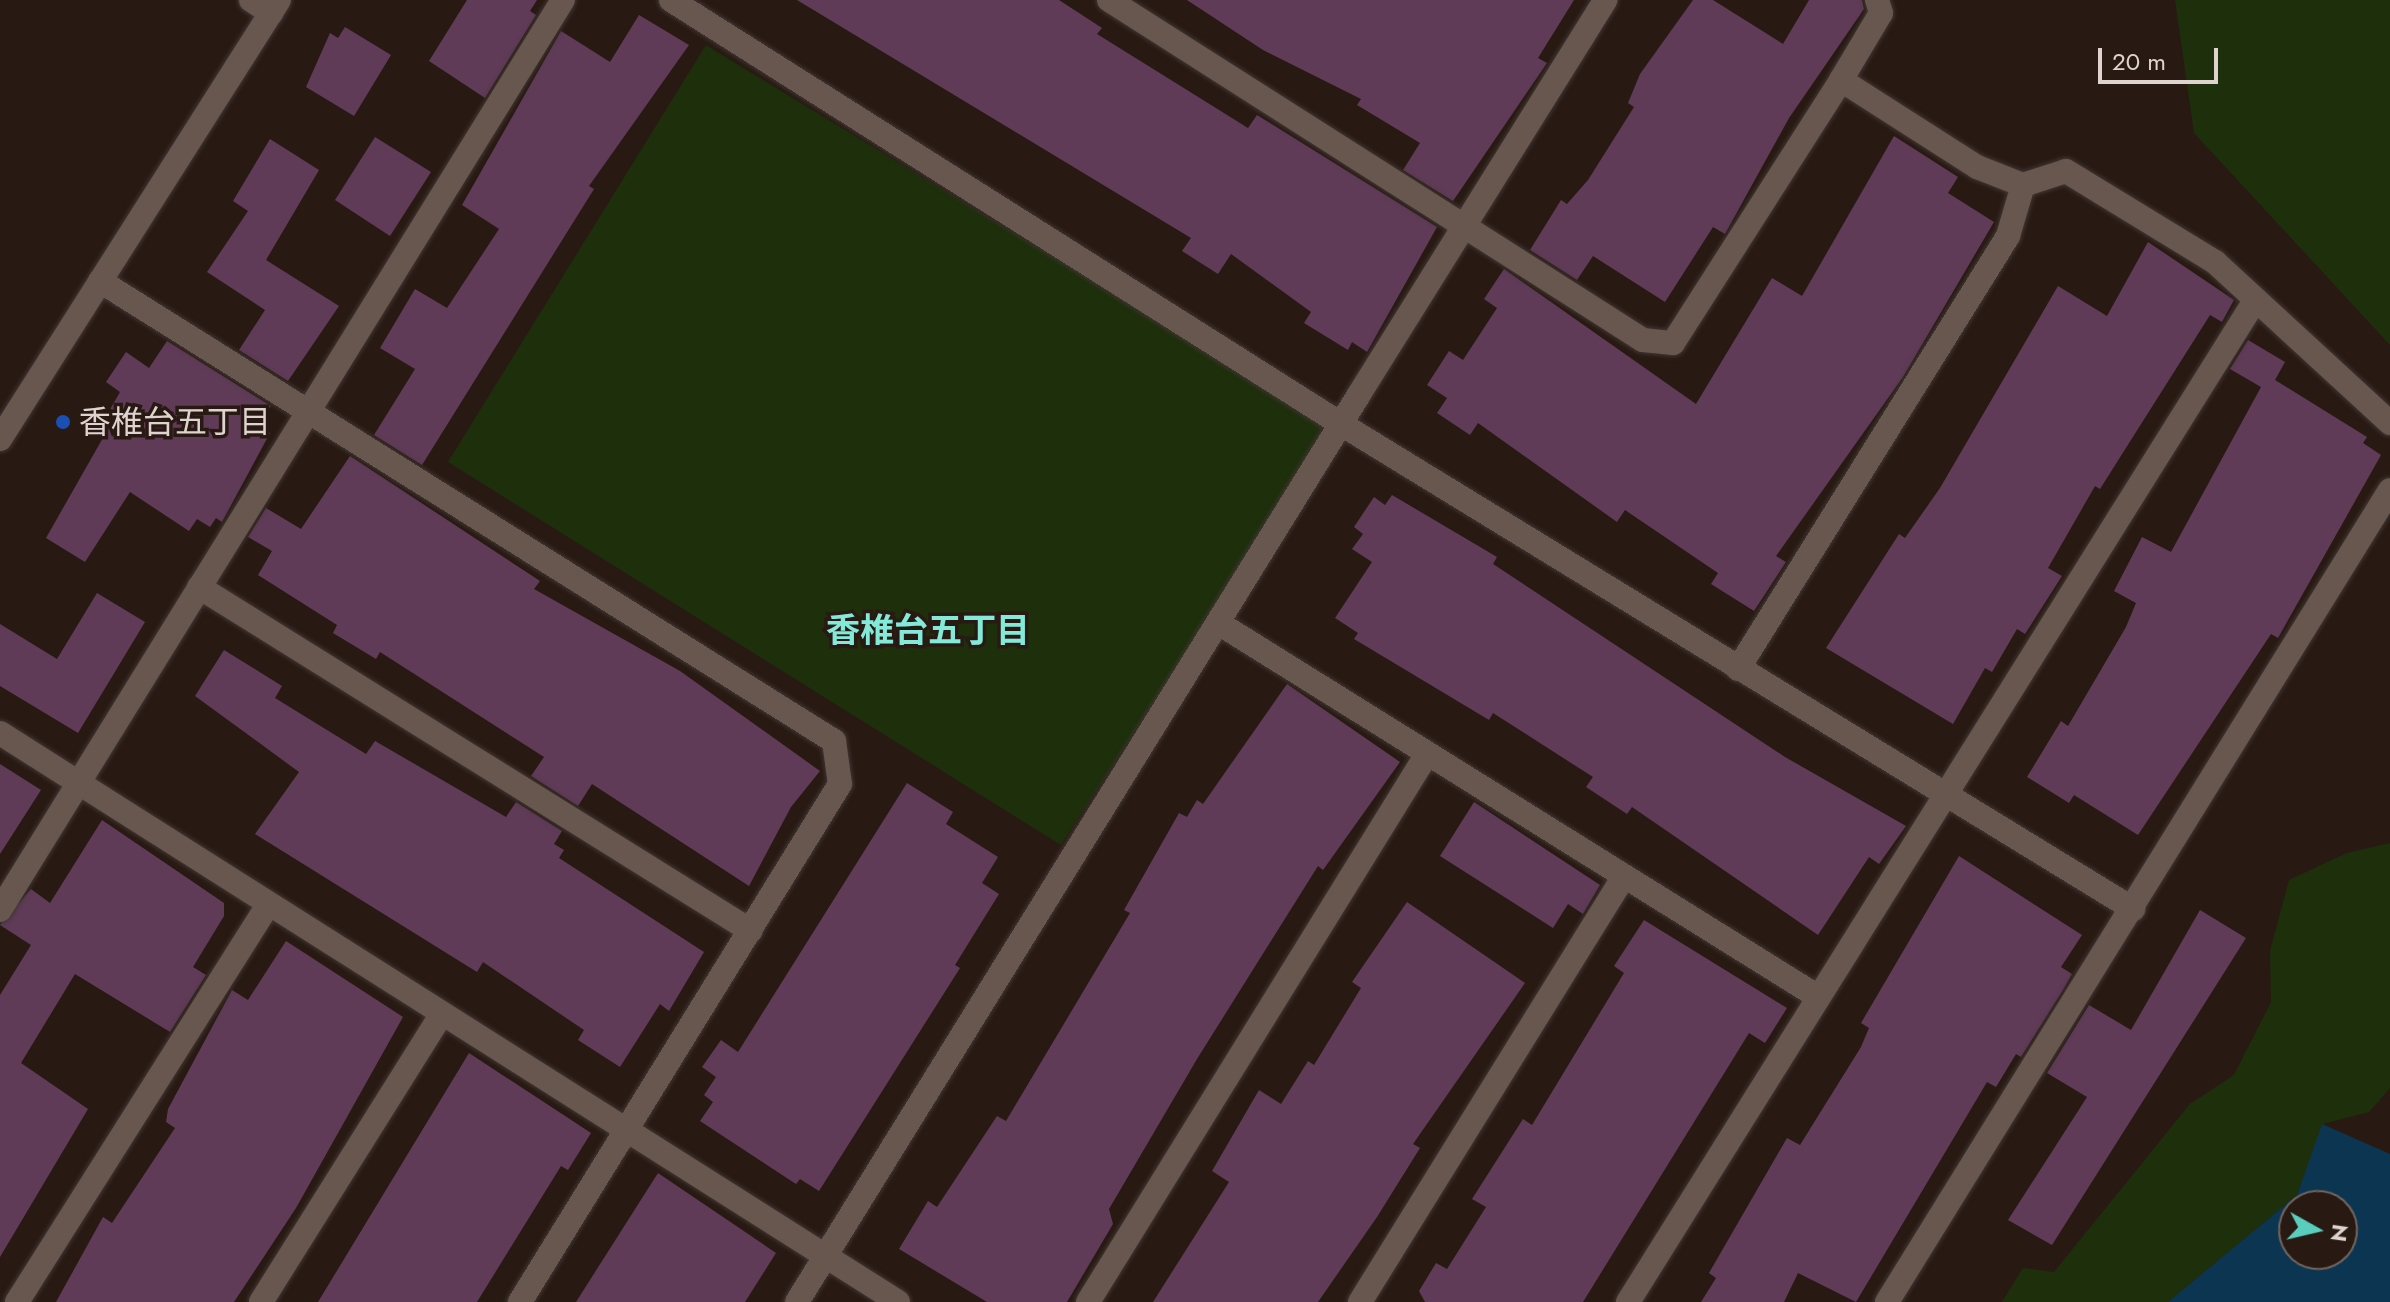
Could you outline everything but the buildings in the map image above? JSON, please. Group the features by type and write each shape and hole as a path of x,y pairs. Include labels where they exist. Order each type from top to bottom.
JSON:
{"street":[{"path":"0,910 82,784 199,587 563,0"},
{"path":"671,0 1341,424 2133,909"},
{"path":"1109,0 1643,340 1673,343 1881,13 1877,0"},
{"path":"797,1302 1605,0"},
{"path":"0,439 100,281 267,4"},
{"path":"1841,80 1977,167 2023,185 2066,171 2215,262 2254,302 2390,423"},
{"path":"1738,669 2008,236 2023,185"},
{"path":"100,281 834,741 840,784 520,1302"},
{"path":"1628,1302 1815,995 2254,302"},
{"path":"1887,1302 2390,490"},
{"path":"199,587 751,931"},
{"path":"1220,624 1815,995"},
{"path":"0,733 440,1017 628,1130 898,1302"},
{"path":"1088,1302 1427,754"},
{"path":"1360,1302 1623,877"},
{"path":"17,1302 268,905"},
{"path":"261,1302 440,1017"}],"green space":[{"path":"2175,0 2390,0 2390,345 2194,133"},
{"path":"706,45 1322,421 1320,446 1061,845 448,462"},
{"path":"2390,843 2390,1088 2369,1112 2323,1124 2299,1190 2278,1190 2278,1211 2168,1302 2002,1302 2023,1268 2054,1272 2190,1104 2234,1075 2271,1002 2270,951 2289,880 2347,853"}],"water":[{"path":"2322,1124 2390,1154 2390,1302 2168,1302 2278,1211 2278,1270 2358,1270 2358,1190 2299,1190"}],"place":[{"name":"香椎台五丁目","path":"63,422"}],"district":[{"name":"香椎台五丁目","path":"928,631"}]}
